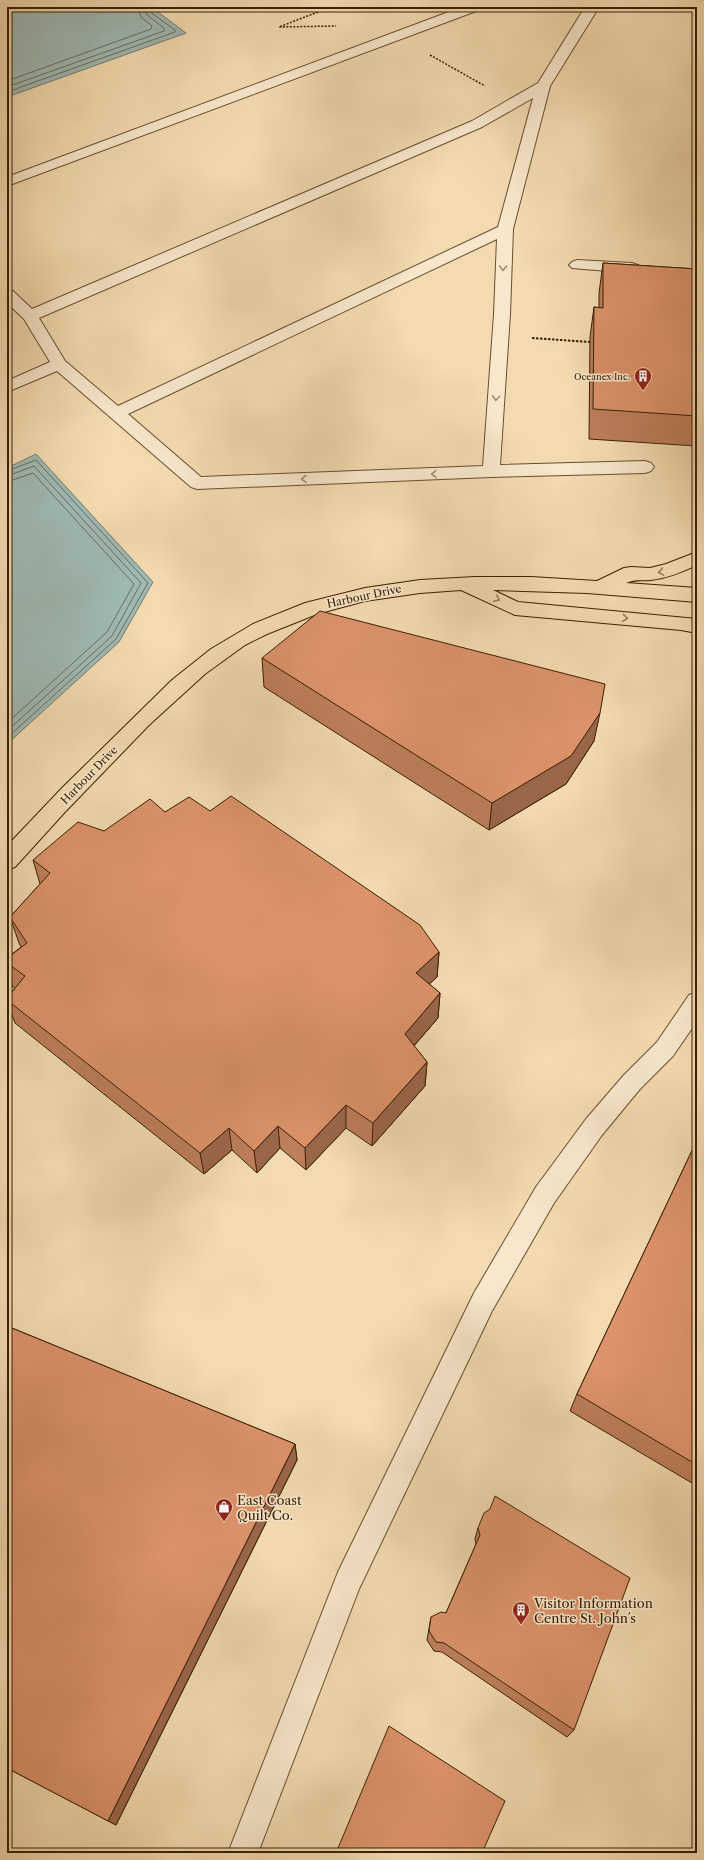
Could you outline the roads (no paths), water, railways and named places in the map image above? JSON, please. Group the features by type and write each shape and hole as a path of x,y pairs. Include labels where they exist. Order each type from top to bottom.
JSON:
{"main road":[{"path":"599,587 631,573 650,574 670,570 697,558"},
{"path":"462,583 516,608 673,622 697,626"},
{"name":"Harbour Drive","path":"7,861 142,721 180,685 226,650 258,630 300,611 342,598 405,588 462,583 599,587 697,595"}],"street":[{"path":"7,182 474,7"},
{"path":"491,471 502,314 505,229 543,86 592,7"},
{"path":"30,316 477,124 543,86"},
{"path":"116,413 505,229"},
{"path":"577,265 645,269"},
{"path":"7,294 30,316 59,364 197,483 491,471 645,467"},
{"path":"7,388 59,364"},
{"path":"243,1853 348,1582 483,1302 545,1195 567,1164 594,1127 632,1082 665,1048 695,1008"}],"water":[{"path":"7,7 151,7 186,33 7,97"},
{"path":"36,454 153,582 119,642 7,744 7,468"}],"place":[{"name":"Oceanex Inc.","path":"643,391"},
{"name":"East Coast Quilt Co.","path":"224,1522"},
{"name":"Visitor Information Centre St. John´s","path":"521,1625"}]}
